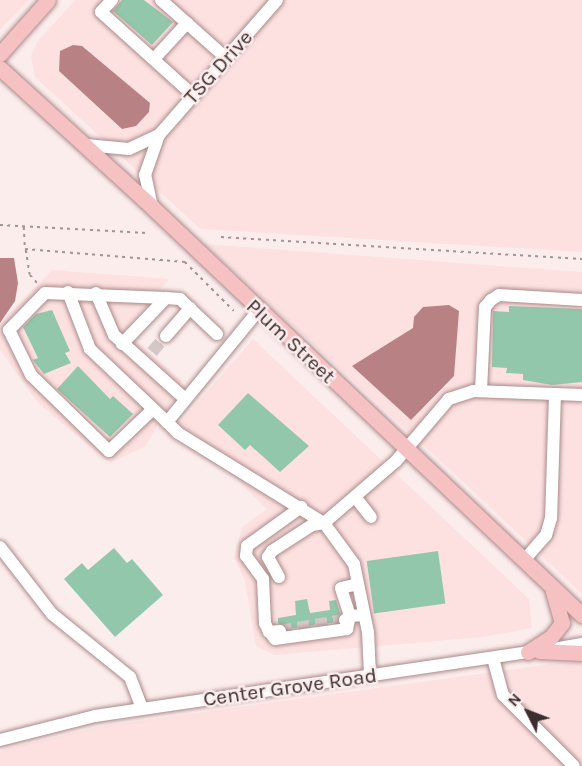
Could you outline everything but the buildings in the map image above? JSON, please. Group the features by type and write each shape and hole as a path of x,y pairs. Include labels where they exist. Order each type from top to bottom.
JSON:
{"main road":[{"path":"0,54 48,0"},
{"name":"Plum Street","path":"0,68 152,207 258,311 582,615"},
{"path":"555,589 582,604"},
{"path":"534,652 551,637 562,623 555,589"},
{"path":"534,652 582,653"}],"street":[{"path":"112,0 100,12 193,95"},
{"path":"162,0 226,58"},
{"name":"TSG Drive","path":"152,207 145,175 159,135 277,0"},
{"path":"154,59 187,23"},
{"name":"TSG Drive","path":"86,145 129,149 159,135"},
{"path":"152,410 109,451 31,375 9,330 45,292 68,292 180,299 217,334"},
{"path":"68,292 90,349 152,410 198,448 301,507 324,523 354,564 364,615 370,675"},
{"path":"96,293 114,335 185,399"},
{"path":"481,391 485,307 490,300 499,296 582,300"},
{"path":"122,344 166,298"},
{"path":"166,336 190,308"},
{"path":"167,422 258,311"},
{"path":"143,362 152,352"},
{"path":"279,578 268,557 272,551 312,525 324,523 356,498 407,449 449,399 461,393 481,391 582,395"},
{"path":"524,560 546,536 551,518 555,394"},
{"path":"356,498 371,518"},
{"path":"301,507 247,546 246,556 263,579 265,623 274,631 274,639 347,629 341,588 358,584"},
{"path":"0,547 52,614 130,677 142,709"},
{"path":"347,618 364,615"},
{"name":"Center Grove Road","path":"0,741 67,721 582,644"},
{"path":"493,658 503,695 574,766"}],"path":[{"path":"0,225 147,233"},
{"path":"24,227 30,275 45,292"},
{"path":"221,237 582,259"},
{"path":"26,249 185,262 234,311"}],"shaded area":[{"path":"0,0 29,0 0,30"},
{"path":"75,0 582,0 582,252 200,229 35,77 31,56 37,42"},
{"path":"73,45 82,46 150,103 149,112 136,126 122,129 59,71 60,51"},
{"path":"204,244 582,272 582,594 460,479"},
{"path":"0,258 14,258 18,283 15,301 0,323"},
{"path":"52,270 169,279 125,331 182,381 146,446 110,463 38,403 0,350 0,324"},
{"path":"449,305 459,311 454,376 411,420 352,366 413,328 414,317 423,307"},
{"path":"253,339 529,599 532,628 483,637 275,655 256,646 245,581 234,557 242,527 267,509 180,423"},
{"path":"558,663 582,663 582,766 0,766 0,752 9,748 102,726"}],"tunnel":[{"path":"152,352 166,336"},
{"path":"280,631 344,620"}]}
